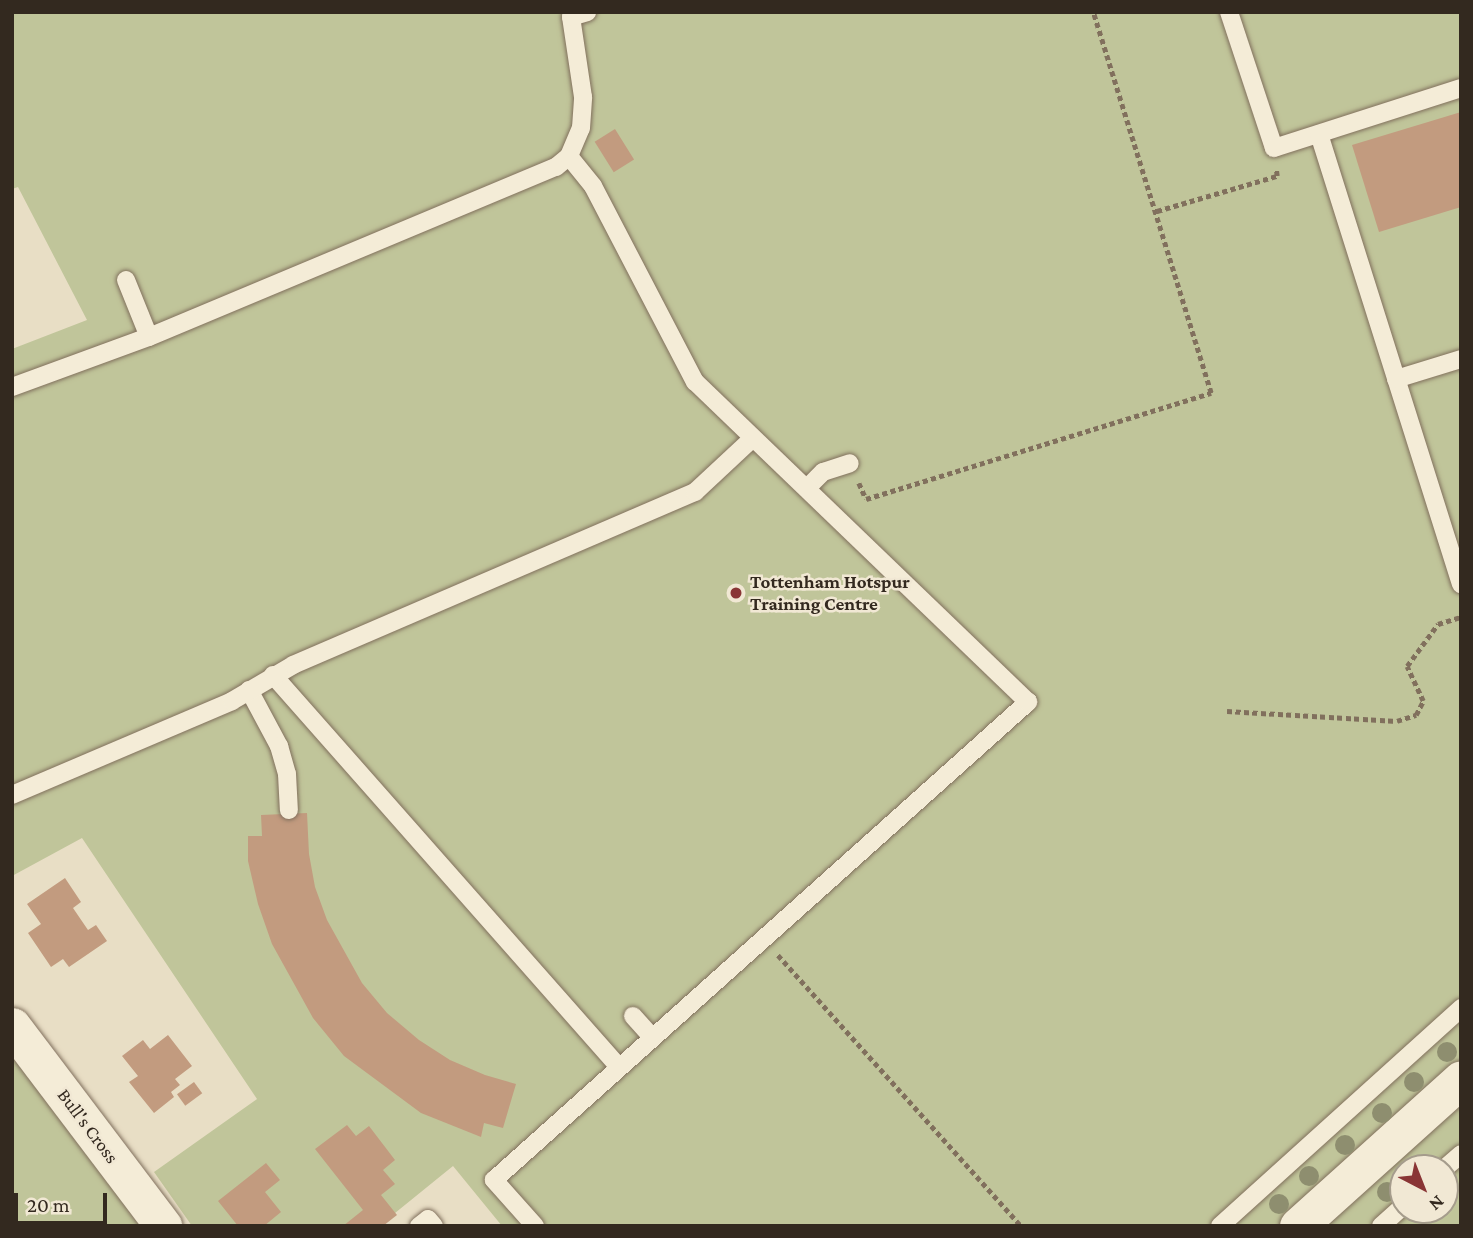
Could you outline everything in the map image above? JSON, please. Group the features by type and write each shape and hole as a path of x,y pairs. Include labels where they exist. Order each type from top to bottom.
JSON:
{"street":[{"name":"Bull's Cross","path":"12,1026 163,1226"},
{"path":"1298,1226 1461,1079"}],"lane":[{"path":"1229,12 1274,148 1461,88"},
{"path":"12,387 149,337 556,167 569,156 581,128 583,97 571,14"},
{"path":"1319,134 1461,584"},
{"path":"535,1226 494,1180 1028,702 695,382 593,186 569,156"},
{"path":"126,279 149,337"},
{"path":"1396,379 1461,359"},
{"path":"12,795 232,701 273,676 695,492 753,438"},
{"path":"807,488 823,472 850,463"},
{"path":"273,676 619,1067"},
{"path":"249,690 279,747 287,774 289,810"},
{"path":"1220,1226 1461,1008"},
{"path":"632,1016 652,1037"},
{"path":"419,1226 428,1219 434,1226"}],"path":[{"path":"850,463 866,499 1211,393 1157,211 1093,12"},
{"path":"1157,211 1277,176 1274,148"},
{"path":"1227,712 1397,721 1416,715 1423,701 1407,666 1438,624 1461,617"},
{"path":"763,939 1021,1226"}],"green space":[{"name":"Tottenham Hotspur Training Centre","path":"12,12 1461,12 1461,1226 502,1226 453,1166 379,1226 192,1226 154,1172 257,1099 82,838 12,876 12,349 87,320 18,187 12,189"},
{"path":"12,1052 140,1226 12,1226"}],"building":[{"path":"1461,112 1461,207 1379,232 1352,145"},
{"path":"615,129 634,160 614,172 595,142"},
{"path":"307,813 309,854 315,887 327,920 362,983 387,1013 419,1040 450,1060 485,1075 516,1084 503,1128 484,1123 481,1137 421,1113 344,1056 313,1018 272,944 258,904 248,861 248,836 262,836 261,815"},
{"path":"65,878 81,902 73,908 88,930 96,925 107,941 69,967 63,959 51,967 28,933 41,924 27,904"},
{"path":"168,1035 192,1066 175,1079 180,1085 171,1092 174,1097 154,1113 129,1082 138,1076 122,1056 143,1040 150,1049"},
{"path":"194,1082 202,1093 185,1106 177,1094"},
{"path":"347,1125 356,1136 369,1126 395,1160 383,1170 395,1184 381,1195 397,1215 383,1226 343,1226 363,1210 315,1149"},
{"path":"266,1163 280,1180 265,1192 281,1212 264,1226 238,1226 218,1201"}],"place":[{"name":"Tottenham Hotspur Training Centre","path":"736,593"}]}
